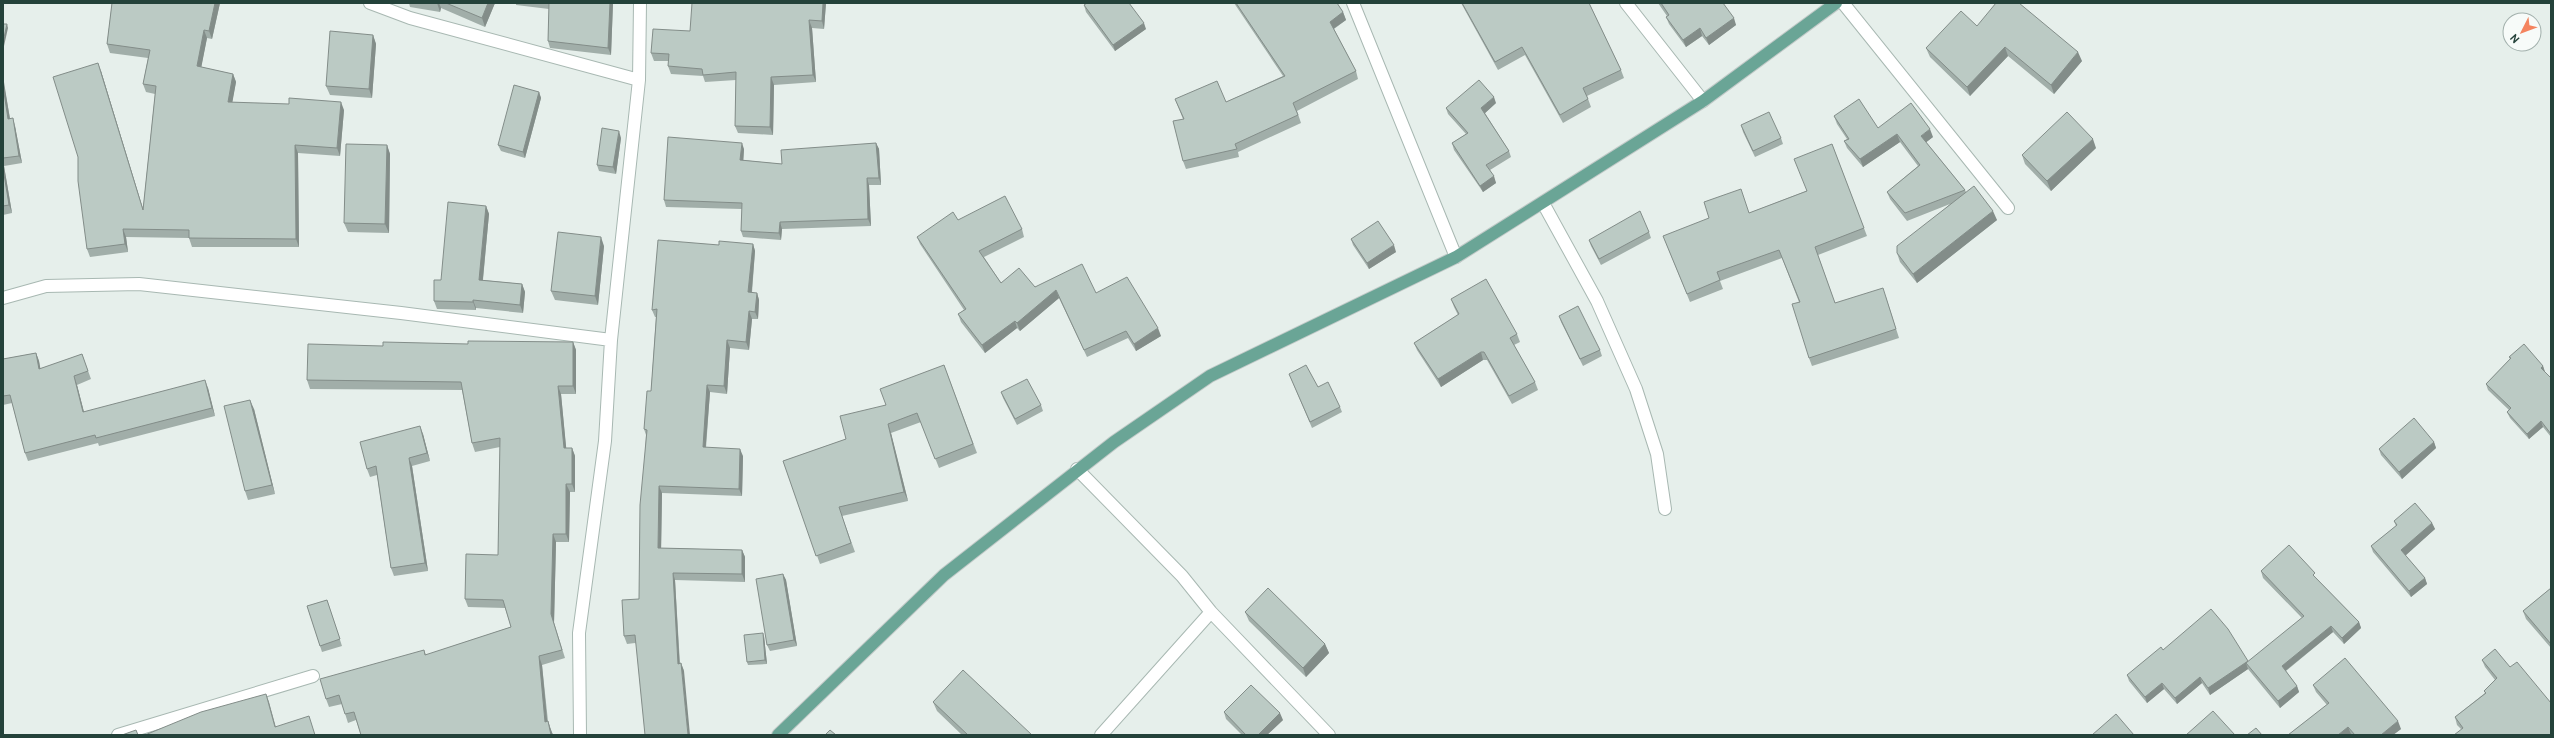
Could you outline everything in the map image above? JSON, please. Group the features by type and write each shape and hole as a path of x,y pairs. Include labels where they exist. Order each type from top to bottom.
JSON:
{"main road":[{"path":"778,735 944,575 1077,469 1210,376 1456,257 1703,101 1836,3"}],"street":[{"path":"370,3 410,18 639,80"},
{"path":"580,735 579,633 605,441 611,340 639,80 640,3"},
{"path":"1352,3 1456,257"},
{"path":"1626,3 1703,101"},
{"path":"1843,3 2008,208"},
{"path":"1543,203 1597,301 1636,389 1658,454 1665,509"},
{"path":"3,298 46,286 139,284 401,313 611,340"},
{"path":"1077,469 1182,576 1211,612 1329,735"},
{"path":"1101,735 1211,612"},
{"path":"118,735 312,676"}],"building":[{"path":"112,3 215,3 209,31 204,30 197,66 233,74 228,102 289,104 289,98 341,102 337,148 295,145 296,239 189,238 189,230 123,229 125,244 87,249 78,181 78,157 53,77 98,63 143,210 156,86 143,84 150,50 107,44"},
{"path":"446,3 488,3 482,18"},
{"path":"549,3 610,3 608,48 548,41"},
{"path":"692,3 823,3 822,21 809,20 813,75 771,77 770,127 735,126 736,72 703,75 702,69 668,66 669,54 651,53 653,29 690,31"},
{"path":"1087,3 1129,3 1144,23 1113,45 1084,5"},
{"path":"1236,3 1337,3 1343,12 1330,22 1356,71 1293,103 1298,115 1235,144 1237,149 1183,161 1173,121 1184,119 1175,99 1217,81 1226,102 1285,76"},
{"path":"1462,3 1589,3 1621,70 1583,88 1588,99 1560,115 1522,47 1495,62"},
{"path":"1661,3 1723,3 1734,18 1706,38 1700,28 1683,40 1666,17 1669,15"},
{"path":"1996,3 2019,3 2078,52 2051,85 2005,47 1967,87 1926,48 1961,11 1977,26"},
{"path":"3,24 7,24 3,42"},
{"path":"330,31 373,35 369,89 326,86"},
{"path":"1479,80 1494,97 1481,108 1509,151 1486,165 1494,176 1480,186 1452,143 1468,133 1446,108"},
{"path":"514,85 539,92 523,152 498,145"},
{"path":"3,86 8,119 13,118 19,156 3,158"},
{"path":"1859,99 1878,128 1911,103 1930,129 1921,136 1965,190 1905,213 1887,192 1920,165 1897,134 1860,159 1844,141 1849,139 1834,116"},
{"path":"1769,112 1781,138 1753,151 1741,125"},
{"path":"2067,112 2093,139 2047,181 2022,155"},
{"path":"602,128 619,131 613,167 597,165"},
{"path":"668,137 742,143 740,160 782,164 781,150 876,143 879,178 867,178 868,219 780,222 779,233 741,231 742,203 664,200"},
{"path":"346,144 387,145 385,224 344,223"},
{"path":"1832,144 1864,228 1815,247 1835,303 1883,288 1896,329 1809,358 1792,304 1800,302 1779,250 1717,272 1720,280 1687,294 1663,236 1709,218 1704,202 1741,189 1749,213 1807,191 1794,159"},
{"path":"3,168 9,205 3,206"},
{"path":"1974,186 1993,211 1913,274 1897,253 1897,246"},
{"path":"1005,196 1022,229 979,251 1001,283 1019,268 1035,287 1082,264 1096,293 1127,277 1158,328 1134,344 1126,331 1084,350 1056,290 1017,323 1015,321 982,345 958,314 966,309 917,237 953,212 958,220"},
{"path":"448,202 486,206 479,280 522,284 520,305 473,300 473,302 434,301 434,280 441,280"},
{"path":"1640,211 1649,232 1599,259 1589,240"},
{"path":"1378,221 1394,245 1367,263 1351,239"},
{"path":"558,232 601,237 595,296 551,291"},
{"path":"658,240 719,245 719,241 753,244 748,292 757,293 755,312 749,311 746,342 727,340 724,386 707,385 703,447 740,449 739,489 659,486 658,548 742,550 742,574 673,573 678,664 681,663 688,735 645,735 635,635 624,636 622,600 639,599 640,505 647,430 644,429 647,391 651,391 657,309 652,310"},
{"path":"1486,279 1517,334 1510,338 1535,382 1509,396 1484,352 1481,352 1438,379 1414,343 1459,314 1451,299"},
{"path":"1578,306 1600,350 1580,359 1559,316"},
{"path":"468,341 573,342 573,386 558,386 564,448 572,448 572,484 566,484 566,534 553,534 551,614 562,650 539,656 545,722 548,721 551,735 361,735 354,712 345,714 339,695 326,699 320,679 424,650 425,655 511,627 503,600 465,599 466,554 498,555 500,438 472,443 461,382 307,380 308,344 383,346 383,342 468,344"},
{"path":"2524,344 2543,366 2541,368 2551,378 2551,434 2541,421 2527,434 2507,412 2511,408 2486,384 2511,358 2509,357"},
{"path":"36,353 39,369 82,354 88,371 74,376 83,412 205,380 212,408 96,438 95,435 25,453 10,395 3,396 3,359"},
{"path":"944,365 973,444 935,459 917,413 888,424 904,492 839,507 851,543 816,556 783,461 846,439 840,416 886,405 880,389"},
{"path":"1306,365 1318,387 1328,382 1340,407 1310,422 1289,374"},
{"path":"1027,379 1041,405 1015,419 1001,392"},
{"path":"250,400 272,485 245,491 224,406"},
{"path":"2414,418 2434,442 2399,472 2379,449"},
{"path":"420,426 427,453 409,458 425,563 391,568 376,466 367,469 360,442"},
{"path":"2415,503 2432,523 2401,550 2425,578 2409,591 2371,546 2397,525 2394,521"},
{"path":"2289,545 2315,573 2313,575 2359,622 2342,638 2331,626 2282,666 2297,686 2278,701 2246,663 2304,616 2261,571"},
{"path":"783,574 794,640 767,645 756,579"},
{"path":"1268,588 1325,644 1303,668 1245,612"},
{"path":"2551,588 2551,644 2523,611"},
{"path":"327,600 340,639 320,646 307,606"},
{"path":"2211,609 2228,629 2248,661 2208,688 2200,677 2175,698 2162,683 2145,697 2127,675 2161,647 2163,650"},
{"path":"763,633 765,660 747,662 744,635"},
{"path":"2495,649 2510,667 2517,662 2551,703 2551,735 2454,735 2463,728 2455,717 2486,693 2484,691 2497,678 2482,660"},
{"path":"2345,658 2398,721 2381,735 2355,735 2348,727 2338,735 2288,735 2329,703 2313,685"},
{"path":"963,670 1032,735 968,735 933,702"},
{"path":"1251,685 1280,713 1258,735 1246,735 1224,712"},
{"path":"266,694 275,727 309,716 315,735 145,735 201,712"},
{"path":"2213,711 2235,735 2186,735"},
{"path":"2116,714 2134,735 2092,735"},
{"path":"2256,728 2262,735 2247,735"},
{"path":"136,730 138,735 122,735"},
{"path":"830,730 836,735 825,735"}]}
